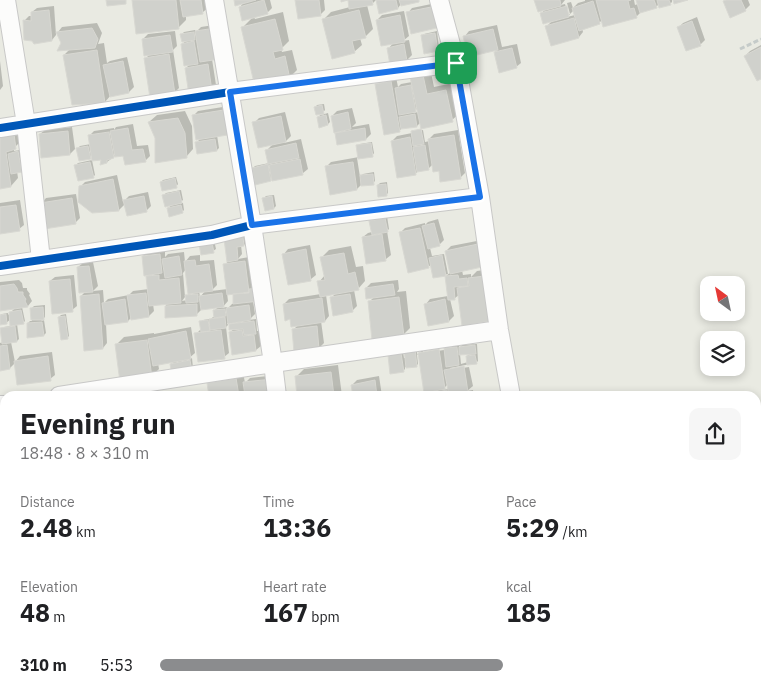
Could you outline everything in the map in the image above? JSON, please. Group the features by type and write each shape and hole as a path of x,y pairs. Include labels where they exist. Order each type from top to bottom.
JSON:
{"street":[{"path":"6,0 26,124 41,260"},
{"path":"214,0 252,225 276,391"},
{"path":"439,0 456,63 480,197 499,330 510,391"},
{"path":"0,128 230,92 456,63"},
{"path":"0,266 212,235 252,225 480,197"},
{"path":"91,391 499,330"}],"path":[{"path":"740,49 761,38"}],"building":[{"path":"106,0 126,0 126,4 107,6"},
{"path":"132,0 176,0 179,29 136,34"},
{"path":"180,0 201,0 203,14 183,17"},
{"path":"234,0 256,0 235,6"},
{"path":"264,0 268,14 242,21 239,7"},
{"path":"295,0 319,0 321,16 298,19"},
{"path":"348,0 372,0 373,5 349,9"},
{"path":"376,0 396,0 398,9 379,14"},
{"path":"399,0 419,0 419,2 401,6"},
{"path":"534,0 560,0 561,6 538,12"},
{"path":"596,0 631,0 628,1 630,9 634,8 637,18 603,27"},
{"path":"636,0 654,0 657,8 640,13"},
{"path":"657,0 669,0 671,5 659,8"},
{"path":"673,0 688,0 674,4"},
{"path":"741,0 746,11 730,18 723,1"},
{"path":"593,1 600,24 579,31 572,8"},
{"path":"436,6 441,27 411,34 406,12"},
{"path":"567,6 569,17 543,24 540,13"},
{"path":"49,10 52,41 34,44 32,41 24,40 23,20 31,21 31,12"},
{"path":"359,10 366,38 352,41 355,53 332,59 322,19"},
{"path":"400,15 405,42 381,46 376,20"},
{"path":"574,18 579,38 551,46 545,26"},
{"path":"275,19 283,50 273,52 275,59 285,56 290,79 255,87 241,27"},
{"path":"692,21 701,46 686,51 677,27"},
{"path":"92,28 98,39 95,48 57,51 61,43 56,32"},
{"path":"216,28 220,59 200,62 195,31"},
{"path":"493,29 498,50 468,57 463,36"},
{"path":"194,32 195,40 182,42 180,34"},
{"path":"435,33 438,51 424,54 421,35"},
{"path":"170,35 173,52 144,56 142,39"},
{"path":"194,41 198,64 184,66 181,44"},
{"path":"404,44 407,61 390,65 387,48"},
{"path":"761,47 761,79 757,81 744,56"},
{"path":"512,48 517,68 499,73 494,52"},
{"path":"97,50 105,103 72,105 63,55"},
{"path":"169,54 175,94 150,98 144,58"},
{"path":"123,61 129,93 110,97 103,65"},
{"path":"208,64 212,91 189,95 185,68"},
{"path":"423,75 427,94 446,90 453,122 421,129 410,77"},
{"path":"391,81 400,132 384,135 375,84"},
{"path":"411,85 416,112 399,115 395,88"},
{"path":"322,105 324,114 316,115 314,107"},
{"path":"230,109 234,134 196,140 192,115"},
{"path":"348,112 351,129 334,133 331,116"},
{"path":"415,114 417,127 401,129 399,117"},
{"path":"326,115 328,125 319,128 317,117"},
{"path":"281,116 286,142 258,148 252,122"},
{"path":"178,118 185,133 187,158 155,163 155,138 148,122"},
{"path":"128,128 132,150 143,149 146,162 125,165 123,156 115,157 110,131"},
{"path":"365,128 366,140 337,145 335,133"},
{"path":"421,129 424,144 413,146 411,131"},
{"path":"68,131 70,155 41,158 39,134"},
{"path":"109,132 114,158 100,165 101,160 92,161 88,135"},
{"path":"14,134 16,149 6,152 11,187 0,189 0,137"},
{"path":"454,135 461,179 440,182 439,171 433,172 428,139"},
{"path":"410,137 416,175 397,178 391,141"},
{"path":"215,139 217,151 197,154 195,142"},
{"path":"296,143 299,158 268,164 265,150"},
{"path":"371,143 373,157 358,159 356,145"},
{"path":"425,145 429,170 417,172 413,147"},
{"path":"88,146 91,159 79,161 76,148"},
{"path":"18,151 22,172 11,174 8,154"},
{"path":"300,159 303,175 272,181 269,165"},
{"path":"90,162 94,178 78,181 74,165"},
{"path":"353,162 357,190 330,195 325,166"},
{"path":"268,164 271,181 255,185 252,168"},
{"path":"373,174 374,185 361,186 360,175"},
{"path":"175,178 177,188 162,191 160,182"},
{"path":"113,179 119,211 92,213 78,202 79,186"},
{"path":"386,184 387,196 378,197 377,185"},
{"path":"179,191 182,203 165,207 162,195"},
{"path":"144,196 147,212 127,216 123,200"},
{"path":"272,196 274,209 265,211 262,198"},
{"path":"72,198 76,224 44,229 40,203"},
{"path":"16,205 20,231 0,234 0,207"},
{"path":"181,205 183,213 169,217 167,208"},
{"path":"385,218 388,232 372,235 369,221"},
{"path":"434,223 440,246 428,249 422,226"},
{"path":"420,228 429,268 408,273 399,232"},
{"path":"382,234 386,261 366,264 362,237"},
{"path":"243,237 244,246 237,247 238,260 227,262 224,239"},
{"path":"212,242 214,253 201,255 199,244"},
{"path":"478,244 482,267 450,274 445,251"},
{"path":"306,249 311,281 288,285 282,254"},
{"path":"344,253 348,274 355,272 359,290 320,297 317,281 325,280 320,257"},
{"path":"160,254 162,273 144,276 142,256"},
{"path":"442,255 446,276 433,278 429,258"},
{"path":"179,256 182,275 165,278 162,259"},
{"path":"195,260 196,266 209,264 213,291 188,294 184,261"},
{"path":"245,261 249,292 227,295 223,264"},
{"path":"89,266 93,292 79,293 77,267"},
{"path":"159,275 159,280 179,278 181,303 149,306 146,276"},
{"path":"458,275 459,279 467,278 468,286 454,287 455,300 448,300 445,276"},
{"path":"485,276 491,321 462,326 457,288 469,286 468,278"},
{"path":"70,279 73,312 52,314 49,281"},
{"path":"14,284 18,292 23,292 28,307 0,311 0,286"},
{"path":"393,284 395,295 366,299 365,288"},
{"path":"259,288 260,301 233,304 233,294 249,293 249,289"},
{"path":"146,293 149,317 131,320 127,295"},
{"path":"222,293 224,307 201,310 199,296"},
{"path":"99,294 103,349 84,351 80,296"},
{"path":"198,294 198,302 186,303 185,295"},
{"path":"350,294 353,312 333,316 330,297"},
{"path":"399,297 404,336 372,340 368,301"},
{"path":"322,298 325,322 291,327 290,319 285,321 283,304"},
{"path":"125,299 128,322 105,325 102,303"},
{"path":"445,299 449,322 428,326 424,304"},
{"path":"197,304 197,316 165,318 165,306"},
{"path":"249,305 251,320 228,324 226,308"},
{"path":"43,307 44,320 31,320 30,308"},
{"path":"225,309 226,316 214,318 213,310"},
{"path":"21,310 24,324 10,326 9,312"},
{"path":"6,314 7,324 0,325 0,315"},
{"path":"65,316 68,339 61,340 58,317"},
{"path":"225,317 226,328 210,330 209,319"},
{"path":"208,320 210,331 201,332 199,321"},
{"path":"254,321 256,334 244,335 243,329 229,330 229,324"},
{"path":"42,322 44,336 27,338 27,323"},
{"path":"15,326 17,342 2,344 0,328"},
{"path":"317,326 319,349 294,352 292,329"},
{"path":"221,330 225,359 198,362 194,333"},
{"path":"242,330 243,336 254,335 256,351 232,355 229,332"},
{"path":"186,331 191,359 153,366 148,339"},
{"path":"147,340 152,378 120,382 115,344"},
{"path":"7,345 10,369 0,371 0,346"},
{"path":"475,345 476,354 459,355 459,347"},
{"path":"457,347 459,365 446,367 444,348"},
{"path":"415,348 417,367 406,368 404,349"},
{"path":"439,349 445,389 424,391 418,353"},
{"path":"401,353 404,372 390,374 388,355"},
{"path":"475,355 477,364 467,365 466,356"},
{"path":"48,356 51,381 17,385 14,361"},
{"path":"190,360 192,371 172,375 170,364"},
{"path":"464,366 468,391 448,391 444,370"},
{"path":"331,372 333,391 296,391 295,376"},
{"path":"236,378 238,391 208,391 207,383"},
{"path":"273,379 274,391 244,391 243,382"},
{"path":"375,380 376,391 352,391 351,385"}],"cycle path":[{"path":"0,128 230,92 456,63"},
{"path":"0,266 212,235 252,225 480,197"}],"route":[{"path":"456,63 480,197 252,225 230,92 456,63"}]}
